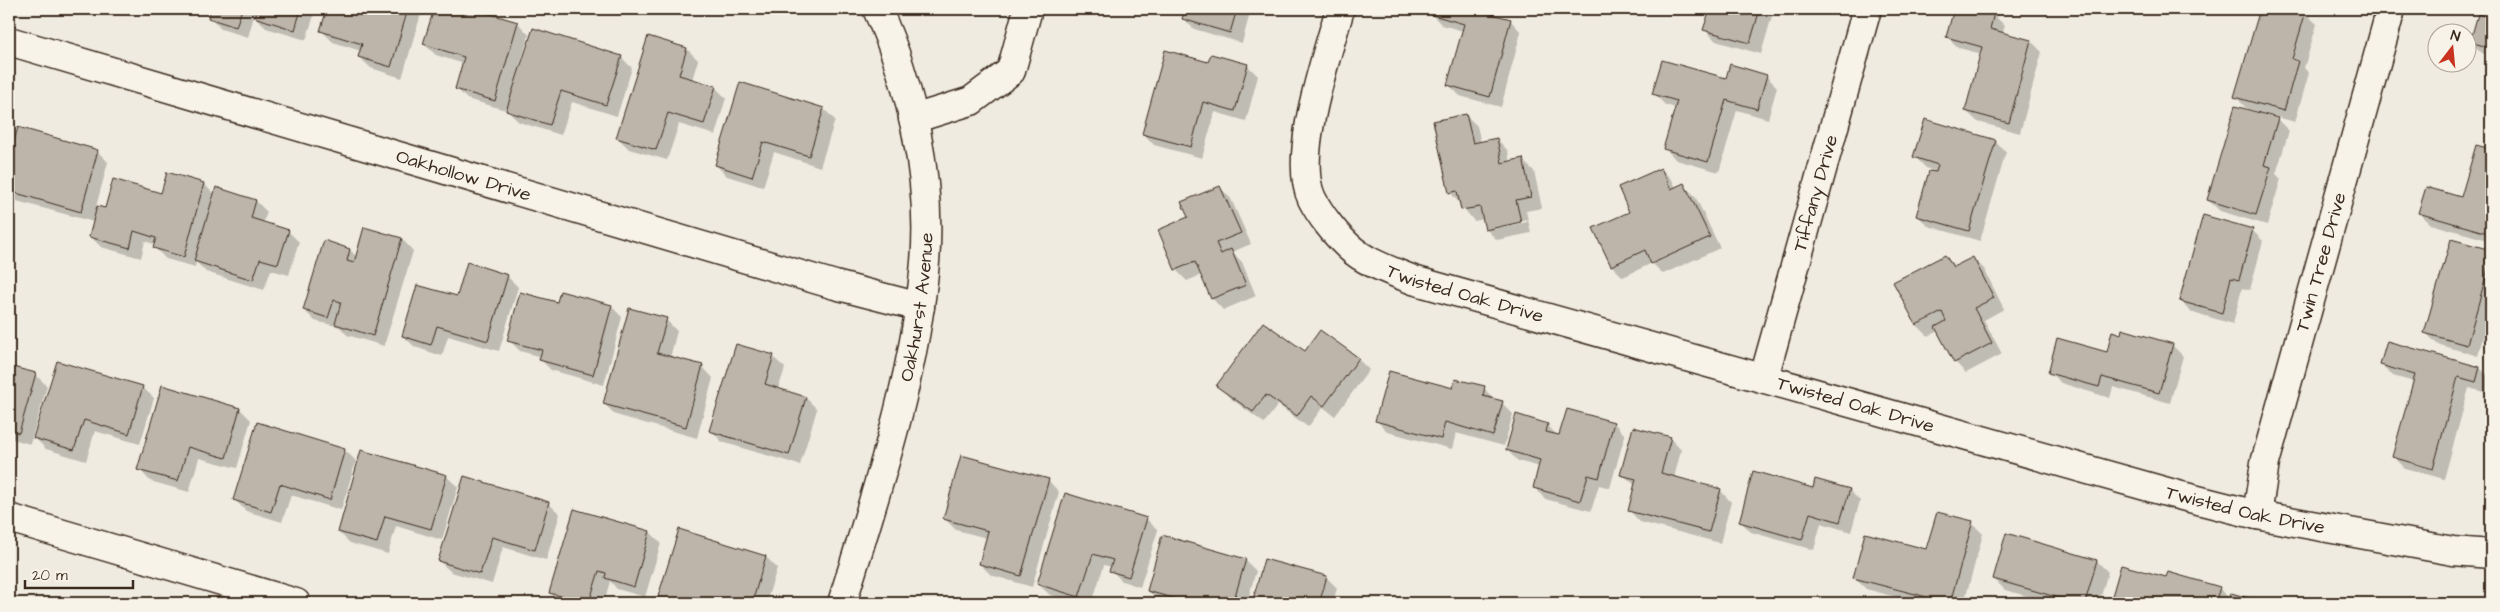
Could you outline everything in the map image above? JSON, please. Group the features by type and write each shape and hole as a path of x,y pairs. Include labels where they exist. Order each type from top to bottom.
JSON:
{"street":[{"name":"Oakhurst Avenue","path":"842,603 888,450 912,357 925,260 924,204 920,152 913,119 889,35 876,9"},
{"path":"913,119 971,101 1010,71 1028,9"},
{"name":"Twisted Oak Drive","path":"1340,9 1315,98 1306,166 1311,198 1350,248 1373,262 1414,280 2174,494 2257,515 2453,551 2491,554"},
{"name":"Tiffany Drive","path":"1764,377 1867,9"},
{"name":"Twin Tree Drive","path":"2257,515 2265,463 2390,9"},
{"name":"Oakhollow Drive","path":"9,40 835,285 920,307"},
{"path":"9,518 296,603"}],"building":[{"path":"211,9 242,9 236,27 208,18"},
{"path":"257,9 301,9 295,30 254,17"},
{"path":"327,9 408,9 391,67 358,57 362,44 320,31"},
{"path":"434,9 473,9 518,22 495,101 455,89 464,57 423,44"},
{"path":"1185,9 1237,9 1230,33 1182,19"},
{"path":"1431,9 1472,9 1511,19 1490,97 1447,85 1464,24 1429,14"},
{"path":"1710,9 1760,9 1750,43 1703,30"},
{"path":"1954,9 1977,9 1994,13 1990,29 2031,40 2009,123 1965,111 1982,47 1946,37"},
{"path":"2260,9 2297,9 2306,11 2292,59 2298,61 2284,111 2234,97"},
{"path":"2478,14 2491,18 2491,48 2478,44 2478,22 2476,22"},
{"path":"533,28 622,56 606,105 561,91 550,125 506,111"},
{"path":"648,36 687,48 679,75 716,86 704,124 668,113 656,150 616,138"},
{"path":"1165,50 1208,62 1211,54 1248,64 1235,111 1203,102 1191,147 1142,134"},
{"path":"1662,60 1726,78 1730,64 1767,75 1757,109 1726,100 1708,162 1663,149 1677,101 1652,94"},
{"path":"740,82 824,108 809,156 763,142 752,177 715,165"},
{"path":"2491,84 2491,97 2488,96"},
{"path":"2235,106 2278,118 2264,165 2271,167 2256,215 2207,200"},
{"path":"1466,114 1473,143 1497,138 1502,163 1523,158 1531,197 1516,200 1521,222 1485,230 1480,207 1461,210 1457,191 1449,193 1433,121"},
{"path":"1925,119 1996,140 1969,231 1916,216 1929,171 1936,172 1938,165 1913,157"},
{"path":"18,127 98,150 81,212 9,191 9,159"},
{"path":"2476,145 2491,149 2491,234 2418,213 2426,187 2461,197"},
{"path":"1661,168 1671,189 1684,183 1710,237 1651,264 1645,250 1611,266 1593,228 1629,212 1618,187"},
{"path":"167,172 204,183 184,257 153,248 156,238 134,231 130,248 89,237 97,206 105,208 113,179 161,193"},
{"path":"1220,186 1241,233 1216,243 1221,254 1231,249 1246,285 1211,299 1195,262 1175,270 1158,230 1188,217 1181,202"},
{"path":"216,187 256,200 251,218 289,230 278,264 260,259 253,280 194,261"},
{"path":"2203,215 2253,229 2239,280 2231,278 2222,313 2179,301"},
{"path":"364,227 402,238 373,336 335,324 341,302 334,300 328,318 303,310 324,240 350,249 347,261 354,263"},
{"path":"2451,239 2491,250 2491,258 2467,345 2424,333"},
{"path":"1945,255 1953,267 1973,257 1994,298 1974,308 1992,343 1954,363 1935,327 1946,321 1942,312 1916,325 1893,282"},
{"path":"467,262 508,275 488,341 437,326 431,345 402,336 417,285 457,296"},
{"path":"560,291 612,305 593,375 539,360 542,350 507,341 520,292 557,302"},
{"path":"629,308 667,318 657,353 703,365 686,427 603,404"},
{"path":"1263,322 1305,351 1320,330 1359,358 1324,406 1311,396 1297,416 1266,395 1253,412 1216,386"},
{"path":"2122,329 2173,344 2159,393 2102,377 2099,387 2048,373 2057,338 2107,352 2112,331 2121,334"},
{"path":"2387,341 2480,367 2476,382 2458,377 2433,469 2392,457 2415,375 2380,365"},
{"path":"736,344 774,355 765,384 806,397 789,455 709,431"},
{"path":"57,361 143,386 129,434 84,420 74,450 33,438"},
{"path":"9,366 36,373 19,433 9,430"},
{"path":"1389,371 1453,388 1455,379 1485,386 1483,396 1503,401 1493,436 1445,422 1441,439 1375,421"},
{"path":"162,385 240,408 226,458 188,447 178,481 137,470"},
{"path":"1567,409 1614,422 1599,478 1588,475 1580,501 1533,488 1540,460 1506,450 1516,414 1548,424 1546,432 1559,435"},
{"path":"257,422 345,449 330,500 280,484 271,512 233,500"},
{"path":"1633,427 1671,437 1661,473 1721,489 1709,532 1628,511 1636,479 1620,475"},
{"path":"361,450 447,475 431,529 385,516 377,543 338,532"},
{"path":"961,455 1049,479 1021,576 979,564 988,531 943,519"},
{"path":"1753,471 1813,488 1815,479 1850,489 1840,522 1810,513 1802,540 1739,522"},
{"path":"464,476 549,502 535,550 492,537 480,574 438,561"},
{"path":"1065,493 1147,518 1129,577 1109,571 1113,560 1093,554 1079,597 1037,584"},
{"path":"574,509 650,531 634,587 605,578 606,573 599,571 589,603 549,593"},
{"path":"1937,512 1973,521 1950,603 1853,578 1865,533 1926,549"},
{"path":"679,529 766,556 752,603 708,603 700,601 699,603 656,603"},
{"path":"2006,533 2097,560 2085,603 2077,603 1993,579"},
{"path":"1162,535 1246,559 1233,603 1191,603 1147,591"},
{"path":"1264,559 1327,576 1321,597 1336,603 1252,603"},
{"path":"2121,565 2166,577 2168,572 2220,587 2215,603 2110,603"},
{"path":"2231,593 2267,603 2228,603"}]}
